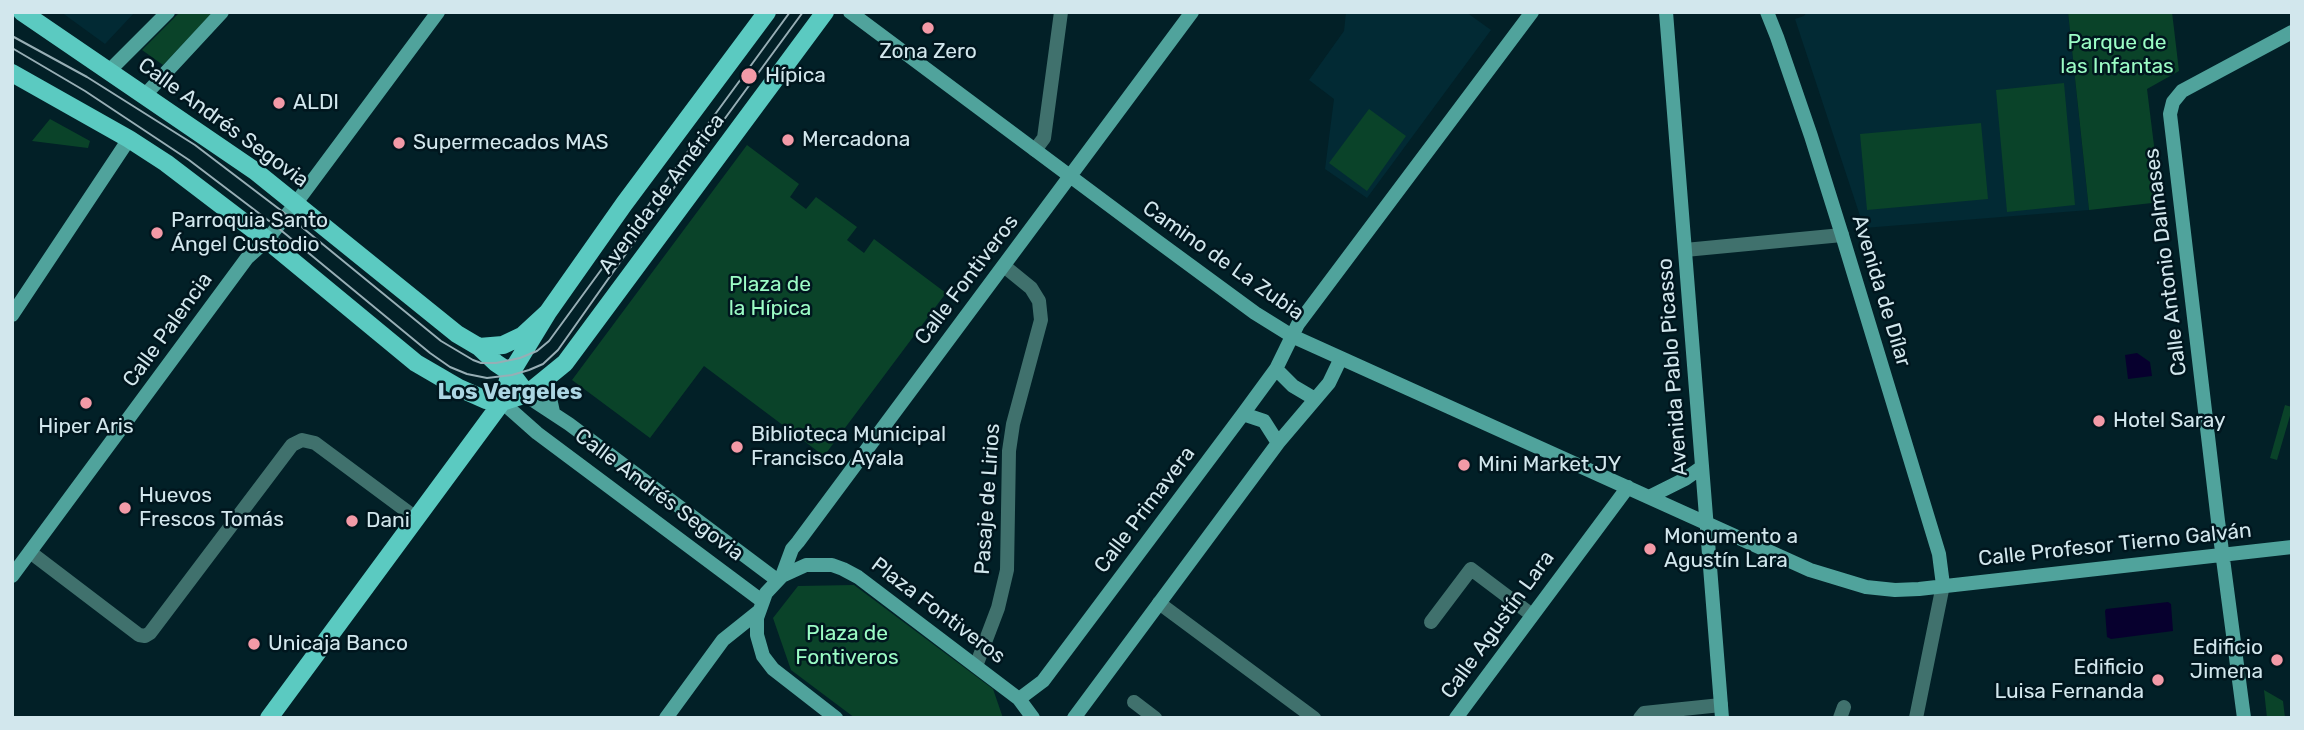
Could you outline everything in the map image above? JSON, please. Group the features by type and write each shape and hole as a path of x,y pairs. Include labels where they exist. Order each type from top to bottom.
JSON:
{"main road":[{"name":"Calle Andrés Segovia","path":"22,12 244,163 457,334 479,347 511,373 534,401 780,578"},
{"path":"110,70 168,12"},
{"path":"145,95 222,12"},
{"name":"Calle Palencia","path":"12,576 247,258 267,240 296,203 438,12"},
{"name":"Avenida de América","path":"479,347 503,345 522,336 548,312 624,204 767,12"},
{"name":"Avenida de América","path":"502,402 527,394 565,363 825,12"},
{"name":"Camino de La Zubia","path":"850,12 1236,299 1292,337 1810,570 1866,587 1895,590 1943,585"},
{"name":"Calle Fontiveros","path":"780,578 792,549 1192,12"},
{"name":"Calle Primavera","path":"1019,699 1042,681 1243,414 1276,369 1304,316 1532,12"},
{"name":"Avenida Pablo Picasso","path":"1665,12 1721,711"},
{"name":"Avenida de Dílar","path":"1767,12 1811,136 1842,235 1939,554 1943,585"},
{"name":"Calle Antonio Dalmases","path":"2244,718 2170,114 2173,102 2182,91 2292,32"},
{"name":"Calle Andrés Segovia","path":"12,73 166,163 267,240 416,363 459,388 486,400 502,402 537,433 760,606"},
{"path":"12,315 129,139"},
{"path":"269,718 502,402 511,373 548,312"},
{"path":"1074,718 1278,443 1329,383 1341,358"},
{"path":"1276,369 1293,386 1315,399"},
{"path":"546,380 552,412"},
{"path":"1243,414 1264,421 1278,443"},
{"path":"1649,497 1702,467"},
{"name":"Calle Agustín Lara","path":"1456,718 1628,487"},
{"name":"Calle Profesor Tierno Galván","path":"1943,585 2292,547"},
{"name":"Plaza Fontiveros","path":"780,578 794,569 818,564 843,569 858,577 1019,699 1033,718"},
{"path":"666,718 723,640 760,606 780,578"},
{"path":"760,606 757,635 768,663 779,675 836,718"}],"street":[{"path":"1035,150 1044,138 1061,12"},
{"path":"1685,250 1842,235"},
{"name":"Pasaje de Lirios","path":"976,666 998,608 1007,570 1009,451 1013,425 1041,320 1039,301 1031,288 1004,265"},
{"path":"30,552 139,635 145,636 150,633 292,445 302,440 315,443 416,517"},
{"path":"1432,622 1471,569 1532,615"},
{"path":"1916,718 1943,585"},
{"path":"1159,603 1314,718"},
{"path":"1134,702 1155,718"},
{"path":"1640,718 1644,713 1721,711"}],"shaded area":[{"path":"61,12 135,12 105,44"},
{"path":"1346,12 1466,12 1491,30 1367,198 1325,169 1334,99 1309,80 1344,31"},
{"path":"1807,12 2068,12 2089,210 1864,228 1795,19"},
{"path":"2137,353 2150,362 2152,376 2128,379 2125,355"},
{"path":"2168,602 2171,604 2173,631 2111,639 2107,637 2106,609"}],"green space":[{"path":"180,12 213,12 163,65 142,50"},
{"name":"Parque de las Infantas","path":"2068,12 2172,12 2179,71 2147,89 2161,202 2089,210"},
{"path":"2064,83 2075,205 2007,212 1996,90"},
{"path":"1369,109 1406,136 1367,191 1329,163"},
{"path":"50,119 90,141 88,148 32,141"},
{"path":"1981,123 1988,199 1867,210 1860,134"},
{"name":"Plaza de la Hípica","path":"747,145 799,184 790,197 806,209 816,197 857,227 847,240 864,253 874,239 946,293 824,456 704,366 650,438 572,380"},
{"path":"2285,405 2292,409 2277,460 2270,458"},
{"name":"Plaza de Fontiveros","path":"854,585 993,689 1003,718 855,718 791,670 773,618 798,586"},
{"path":"2264,690 2283,701 2285,718 2267,718"}],"tram line":[{"path":"12,36 87,77 195,145 287,215 441,341 473,360 496,363 537,351 549,341 790,12"},
{"path":"12,48 85,91 189,160 277,227 450,367 487,378 529,370 543,364 558,350 803,12"}],"place":[{"name":"Zona Zero","path":"928,28"},
{"name":"Hípica","path":"749,76"},
{"name":"ALDI","path":"279,103"},
{"name":"Mercadona","path":"788,140"},
{"name":"Supermecados MAS","path":"399,143"},
{"name":"Parroquia Santo Ángel Custodio","path":"157,233"},
{"name":"Hiper Aris","path":"86,403"},
{"name":"Hotel Saray","path":"2099,421"},
{"name":"Biblioteca Municipal Francisco Ayala","path":"737,447"},
{"name":"Mini Market JY","path":"1464,465"},
{"name":"Huevos Frescos Tomás","path":"125,508"},
{"name":"Dani","path":"352,521"},
{"name":"Monumento a Agustín Lara","path":"1650,549"},
{"name":"Unicaja Banco","path":"254,644"},
{"name":"Edificio Jimena","path":"2277,660"},
{"name":"Edificio Luisa Fernanda","path":"2158,680"}],"district":[{"name":"Los Vergeles","path":"510,392"}]}
